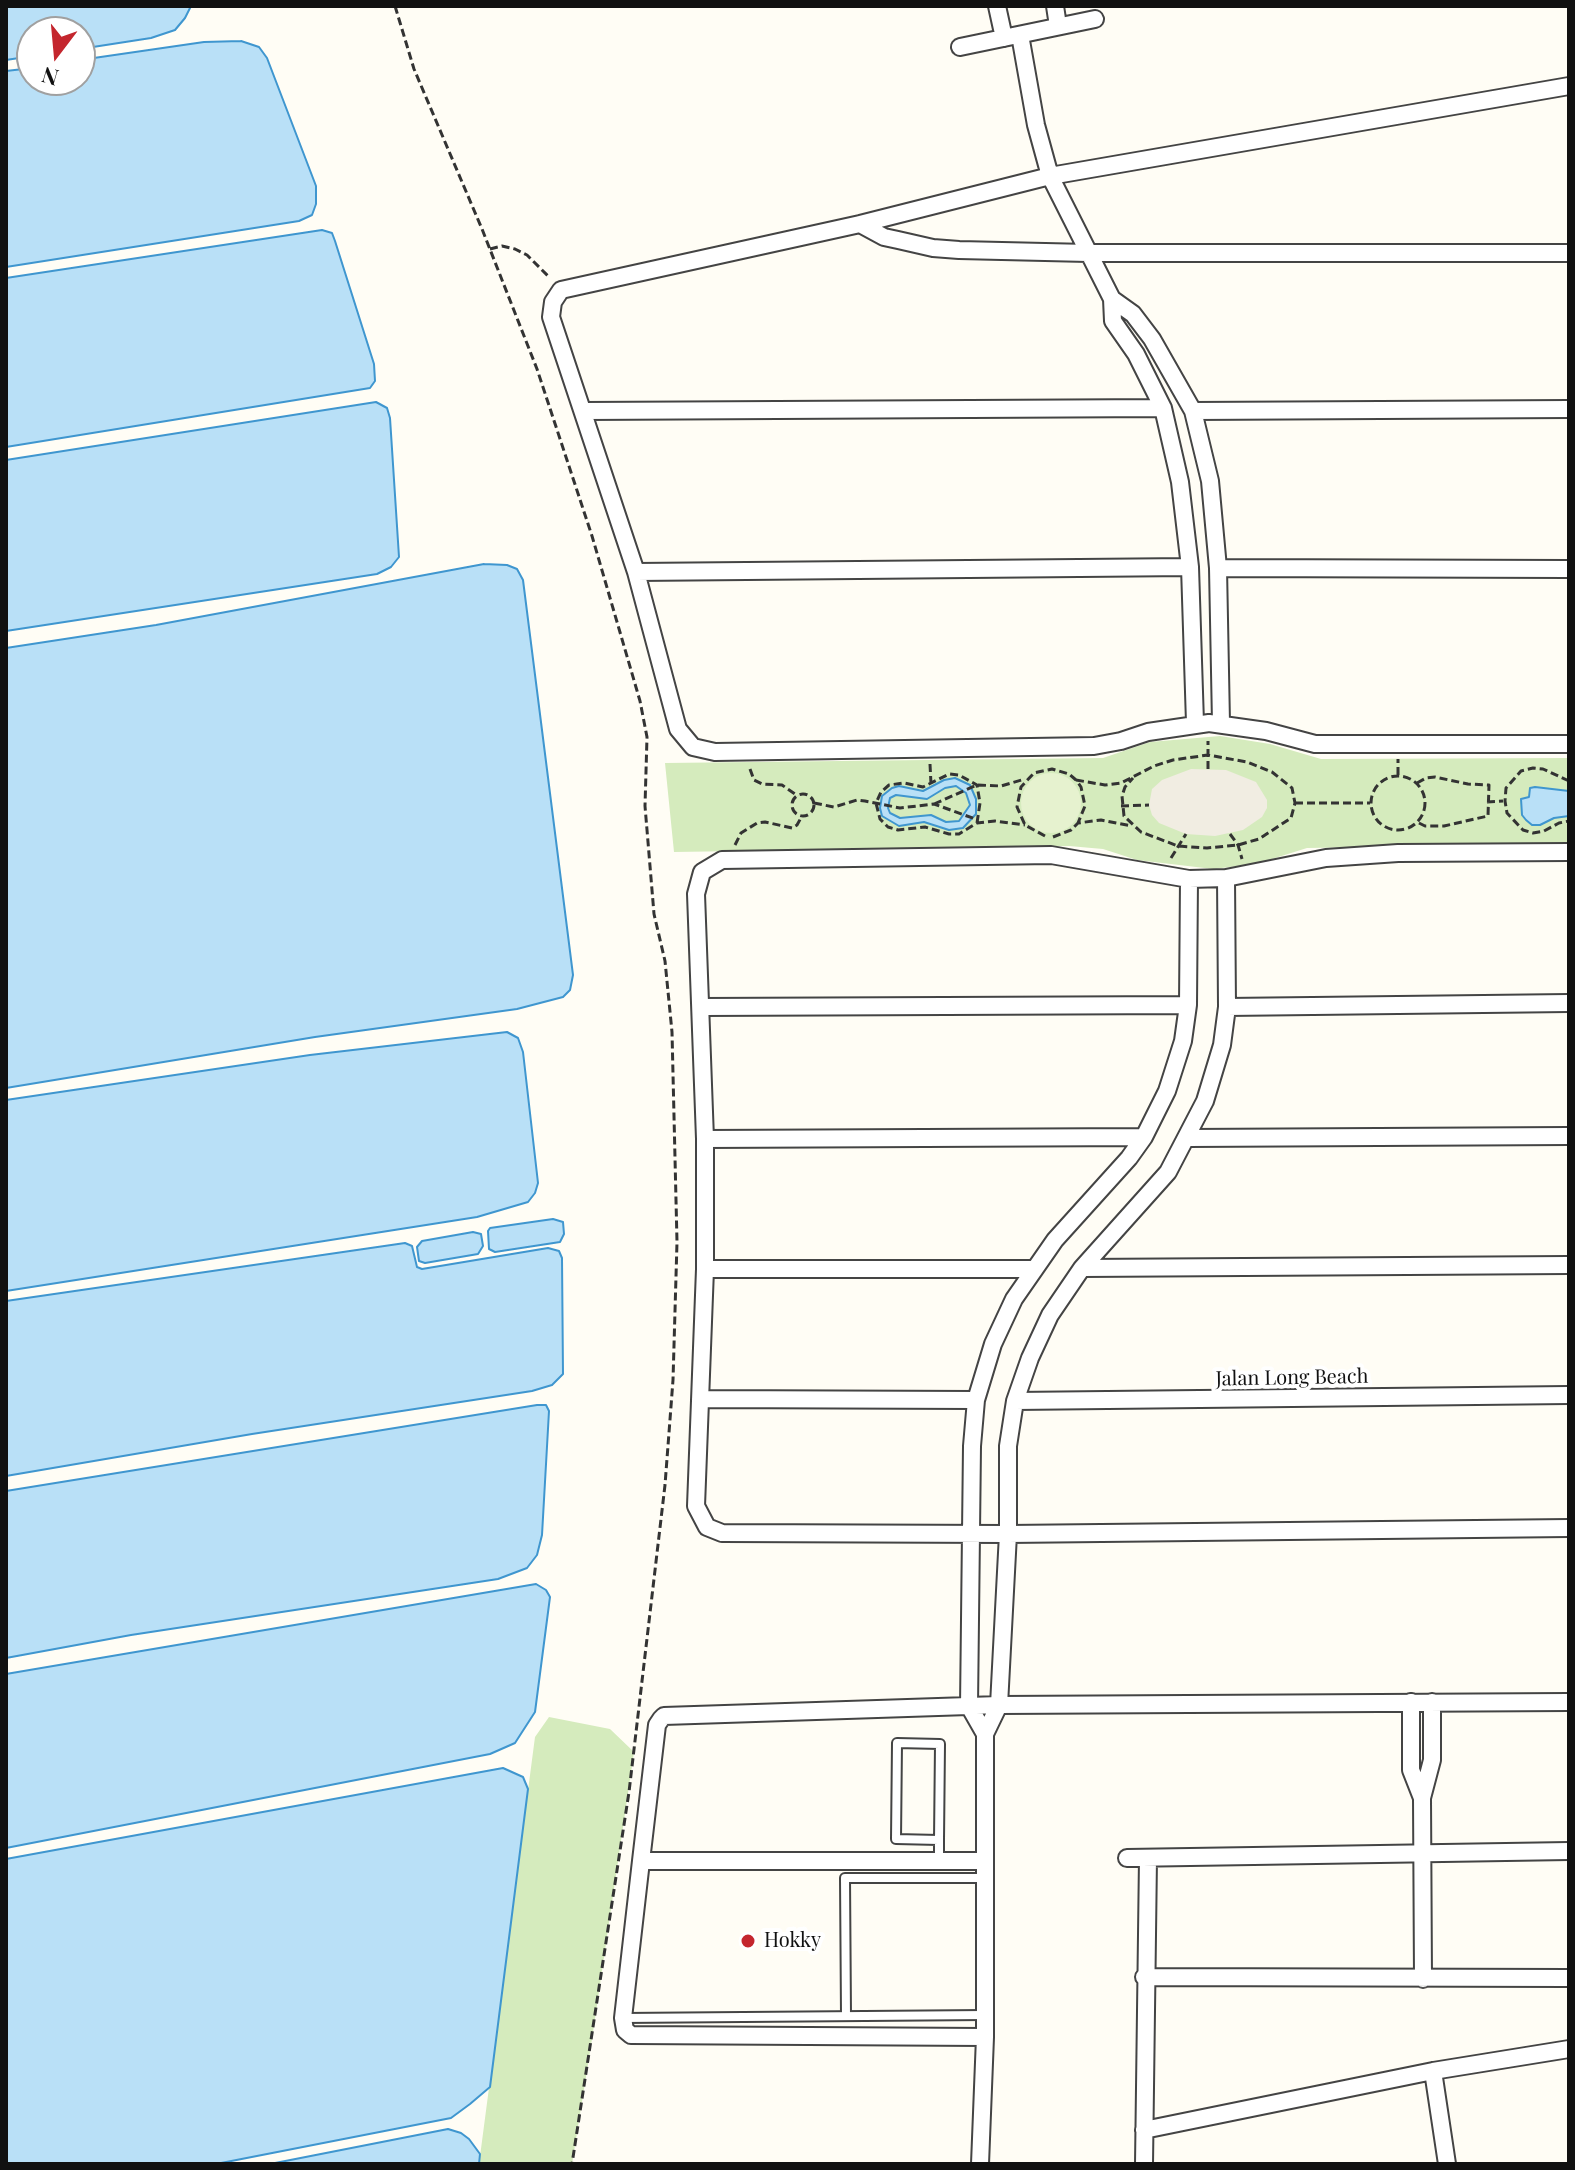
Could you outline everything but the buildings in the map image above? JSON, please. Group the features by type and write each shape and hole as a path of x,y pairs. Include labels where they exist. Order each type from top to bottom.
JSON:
{"street":[{"path":"997,6 1012,36 1050,176 1112,299 1113,321 1136,354 1163,408 1180,482 1190,567 1195,723"},
{"path":"1055,6 1058,26"},
{"path":"960,47 1095,19"},
{"path":"1569,86 1050,176 860,224 561,290 553,302 551,317 585,411 636,572 678,729 683,739 693,747 746,752 1094,746 1195,723 1221,723 1315,744 1569,744"},
{"path":"860,224 884,237 933,248 1088,253 1569,253"},
{"path":"1112,299 1133,314 1152,339 1193,411 1210,481 1218,568 1221,723"},
{"path":"585,411 1163,408"},
{"path":"1193,411 1569,409"},
{"path":"636,572 1190,567"},
{"path":"1218,568 1569,569"},
{"path":"1569,852 1326,858 1248,875 1189,879 1051,855 730,859 722,860 702,872 696,894 705,1139 705,1269 696,1506 707,1527 722,1533 1008,1534 1569,1528"},
{"path":"980,2164 985,2037 985,1734 999,1705 1008,1534 1008,1446 1015,1401 1050,1315 1082,1268 1168,1172 1205,1101 1222,1045 1227,1007 1226,878"},
{"path":"985,1734 969,1706 972,1446 976,1400 993,1344 1014,1299 1055,1240 1144,1137 1167,1091 1183,1041 1188,1005 1189,879"},
{"path":"1227,1007 1569,1003"},
{"path":"702,1007 1188,1005"},
{"path":"1188,1138 1569,1136"},
{"path":"705,1139 1144,1137"},
{"path":"1082,1268 1569,1265"},
{"path":"705,1269 1035,1269"},
{"name":"Jalan Long Beach","path":"1015,1401 1569,1395"},
{"path":"700,1399 976,1400"},
{"path":"1411,1702 1411,1770 1422,1798"},
{"path":"1423,1979 1422,1798 1432,1760 1432,1702"},
{"path":"985,2037 631,2035 625,2030 623,2018 657,1725 664,1716 999,1705 1569,1702"},
{"path":"1127,1858 1569,1851"},
{"path":"1144,2164 1144,1977 1148,1858"},
{"path":"641,1861 939,1861 985,1870"},
{"path":"1144,1977 1569,1978"},
{"path":"1144,2130 1433,2071 1569,2049"},
{"path":"1433,2071 1447,2164"}],"lane":[{"path":"939,1840 896,1839 897,1743 940,1744 939,1861"},
{"path":"846,2016 845,1878 985,1870"},
{"path":"623,2018 985,2015"}],"path":[{"path":"395,6 414,69 537,369 592,536 640,701 647,737 645,806 654,914 665,961 672,1032 677,1242 673,1380 665,1485 627,1807 572,2164"},
{"path":"490,249 502,246 527,255 561,290"},
{"path":"746,752 754,780 762,784 782,785 798,796"},
{"path":"1208,755 1208,769"},
{"path":"1025,825 1017,807 1017,797 1034,773 1052,769 1076,780 1105,785 1121,783 1173,760 1208,755 1247,762 1272,772 1292,788 1295,803 1291,818 1259,839 1207,848 1178,846 1158,840 1132,826 1101,820 1078,823"},
{"path":"1569,781 1543,769 1521,771 1506,788 1505,801 1507,813 1523,830 1533,833 1544,831 1569,821"},
{"path":"949,774 967,778 974,786 980,803 976,820 959,834 925,827 898,830 888,827 880,819 878,804 881,792 897,783 923,787 949,774"},
{"path":"1389,776 1405,776 1417,783 1425,803 1417,822 1405,829 1389,829 1376,819 1370,803 1375,787 1389,776"},
{"path":"1417,783 1435,777 1489,785 1488,816 1444,826 1425,826 1417,822"},
{"path":"1132,826 1121,806 1125,787 1133,778"},
{"path":"814,803 834,807 857,800 900,808 934,804 974,786 1001,786 1027,779"},
{"path":"934,804 976,820 1025,825 1042,836 1052,837 1071,830 1078,823 1085,806 1081,787 1076,780"},
{"path":"730,859 741,833 748,828 765,822 792,828 797,825 802,816 811,812 814,803 811,797 804,794 792,804 797,814 802,816"},
{"path":"1487,802 1505,801"},
{"path":"1295,803 1370,803"},
{"path":"1121,806 1149,805"},
{"path":"1161,874 1186,834"},
{"path":"1230,834 1238,845 1248,875"}],"green space":[{"path":"1220,736 1270,744 1321,759 1569,758 1569,844 1307,848 1256,864 1213,869 1137,860 1103,849 1069,846 674,852 665,763 1103,758 1150,742"},
{"path":"1051,773 1063,775 1072,782 1079,791 1079,815 1072,824 1063,831 1051,833 1039,831 1030,824 1023,815 1021,803 1023,791 1030,782 1039,775"},
{"path":"549,1717 610,1729 634,1752 592,2039 572,2164 479,2164 535,1737"}],"shaded area":[{"path":"1191,769 1226,770 1256,782 1267,800 1262,817 1243,830 1215,836 1186,834 1159,823 1149,805 1152,789 1162,780"}],"water":[{"path":"6,6 191,6 175,30 151,38 96,47 96,16 16,16 16,58 6,60"},
{"path":"241,41 259,47 267,58 316,186 316,204 312,215 299,221 6,267 6,71 16,70 16,96 96,96 96,58 204,42"},
{"path":"322,230 332,233 374,364 375,381 370,388 6,447 6,278"},
{"path":"376,402 387,408 390,418 399,557 391,567 377,574 6,631 6,460"},
{"path":"484,564 507,565 517,569 523,580 573,975 570,990 563,997 517,1009 315,1037 6,1088 6,648 156,625"},
{"path":"955,778 970,785 976,799 976,814 963,828 949,830 924,822 899,826 882,816 882,796 892,788 899,786 923,791","holes":["956,786 966,793 970,805 959,821 946,822 931,815 900,818 890,813 888,808 890,798 896,795 927,799 945,788"]},
{"path":"1530,788 1569,791 1569,816 1554,818 1540,825 1532,825 1526,820 1522,815 1521,799 1529,797"},
{"path":"507,1032 518,1038 523,1052 538,1183 528,1202 477,1217 6,1291 6,1100 310,1055"},
{"path":"553,1219 563,1222 564,1234 560,1242 495,1252 489,1249 490,1228"},
{"path":"473,1232 481,1234 483,1246 478,1254 425,1263 419,1261 417,1247 422,1241"},
{"path":"405,1243 412,1246 417,1267 422,1269 548,1248 559,1251 562,1258 563,1374 552,1385 532,1391 6,1476 6,1301"},
{"path":"546,1405 549,1411 542,1535 537,1555 527,1568 498,1579 131,1635 6,1658 6,1491"},
{"path":"536,1584 546,1590 550,1597 535,1712 515,1743 490,1754 6,1848 6,1674"},
{"path":"503,1768 523,1777 528,1789 490,2087 470,2104 451,2118 216,2164 6,2164 6,1859"},
{"path":"448,2129 469,2139 480,2154 479,2164 270,2164"}],"place":[{"name":"Hokky","path":"748,1941"}]}
